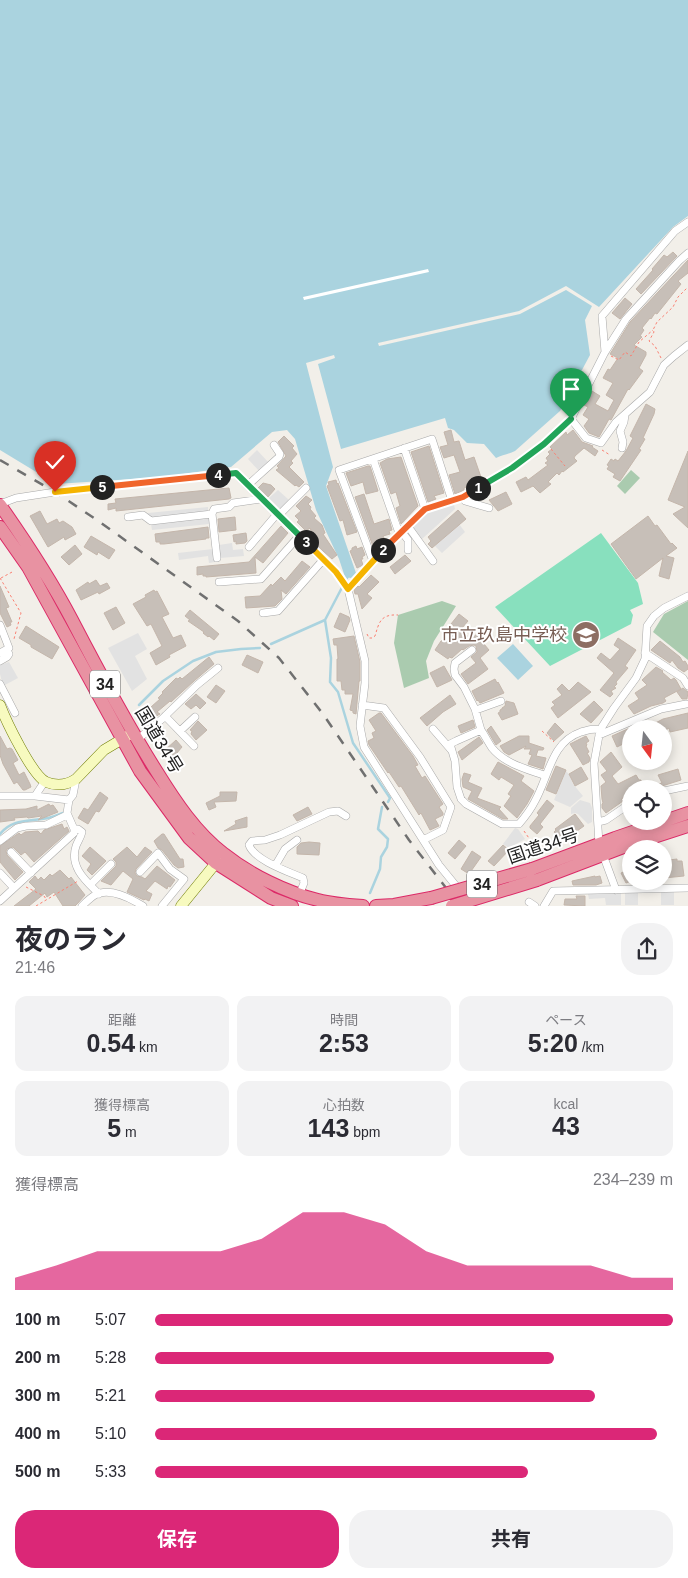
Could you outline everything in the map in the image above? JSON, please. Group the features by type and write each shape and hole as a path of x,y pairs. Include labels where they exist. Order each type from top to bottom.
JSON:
{"highway":[{"name":"国道34号","path":"0,505 32,551 71,618 131,737 140,771 158,796 189,838 271,898 290,905"},
{"name":"国道34号","path":"0,527 28,567 131,737"},
{"name":"国道34号","path":"452,906 601,850 688,813"},
{"name":"国道34号","path":"601,850 629,845 688,826"},
{"name":"国道34号","path":"220,859 299,895 340,904 363,906"},
{"name":"国道34号","path":"376,906 394,905 431,898 534,875"}],"street":[{"path":"605,352 602,316 675,231 688,222"},
{"path":"348,589 400,532 425,509 463,497 512,468 546,443 571,419 605,352 626,319 688,253"},
{"path":"571,419 586,438 601,443 616,422 650,392 663,367 688,346"},
{"path":"622,448 623,442 620,431 625,414"},
{"path":"373,561 339,470 432,440 452,500"},
{"path":"248,485 279,457 280,454 274,445"},
{"path":"404,448 425,509"},
{"path":"373,459 400,532 408,540 408,550"},
{"path":"0,505 16,498 55,492 236,473 323,560 348,589 365,661 365,683 360,726 364,747 439,865 471,906"},
{"path":"249,547 306,488"},
{"path":"463,497 465,501 489,508"},
{"path":"217,558 212,514 214,509 262,499"},
{"path":"128,517 143,515 151,521 212,514"},
{"path":"407,525 433,560"},
{"path":"219,582 261,579 299,536"},
{"path":"263,613 278,610 323,560"},
{"path":"616,890 601,850 598,822 594,763 600,733 614,708 636,678 645,658 647,626 654,616 664,608 688,596"},
{"path":"0,626 5,650 9,654 0,661"},
{"path":"472,650 455,663 454,669 455,675 464,687 476,710 481,730 493,748 503,758 517,766 546,776"},
{"path":"645,653 683,678 688,686"},
{"path":"0,705 14,736 35,771 45,781 62,784 76,779 104,750 131,737 165,716 218,668"},
{"path":"0,684 15,713"},
{"path":"476,710 501,701"},
{"path":"600,733 661,709 686,704"},
{"path":"362,705 384,708 420,757 451,807 442,830 423,840"},
{"path":"165,716 194,746"},
{"path":"180,731 195,717"},
{"path":"481,730 450,744 455,762 457,787 461,799 466,804 502,824 519,824 536,801 554,757 566,740 594,728 600,733"},
{"path":"433,730 452,751"},
{"path":"0,901 74,833 67,815 69,800 76,779"},
{"path":"35,796 45,781"},
{"path":"672,789 688,786"},
{"path":"0,796 35,796 69,800"},
{"path":"598,822 606,820 622,809"},
{"path":"299,895 304,883 303,878 274,866 250,850 249,845 252,841 265,840 280,835 329,812 338,811 346,816"},
{"path":"0,842 16,828 46,825 67,815"},
{"path":"74,829 82,832 74,854 76,867 82,878 99,894"},
{"path":"274,866 285,849 297,840"},
{"path":"11,852 31,873"},
{"path":"140,872 158,853 170,869 184,878 162,906"},
{"path":"181,906 220,859"},
{"path":"90,886 111,864"},
{"path":"0,873 17,886"},
{"path":"544,906 553,891 688,888"},
{"path":"82,906 99,894 114,893 130,898 143,906"}],"path":[{"path":"663,367 659,353 649,341 657,322 673,307 678,297 688,287"},
{"path":"605,352 618,360 625,352 630,356 639,342 653,330"},
{"path":"546,443 565,466"},
{"path":"5,650 13,644 21,613 0,578 14,571"},
{"path":"366,632 369,638 372,638 375,636 377,625 382,620 392,615 398,616"},
{"path":"542,731 560,747"},
{"path":"519,824 540,854"},
{"path":"36,906 82,878"},
{"path":"17,886 44,896 46,899"}],"green space":[{"path":"631,470 640,478 625,494 617,486"},
{"path":"601,533 638,583 643,604 630,610 633,615 631,624 550,666 495,607"},
{"path":"442,601 456,606 434,641 426,661 429,678 404,688 394,643 398,615"},
{"path":"688,601 688,660 653,632 664,614"}],"shaded area":[{"path":"257,450 269,463 260,472 248,459"},
{"path":"278,490 289,500 282,508 279,508 269,498"},
{"path":"446,505 454,505 455,509 422,539 411,526 428,511"},
{"path":"208,507 208,512 148,518 148,513"},
{"path":"209,517 209,524 152,530 151,524"},
{"path":"459,524 465,532 442,553 435,546"},
{"path":"232,543 233,550 243,549 244,556 220,558 219,545"},
{"path":"213,549 215,562 209,563 208,556 179,560 178,553"},
{"path":"138,633 147,649 135,656 147,679 132,691 108,648"},
{"path":"9,662 18,678 3,686 0,665"},
{"path":"566,771 573,784 583,796 570,807 554,800"},
{"path":"580,800 590,803 592,808 592,822 588,824 578,814 571,814 571,808"},
{"path":"515,828 518,829 525,839 509,848 503,844"},
{"path":"661,892 674,892 674,905 661,905"},
{"path":"621,893 621,905 606,905 605,898 589,899 588,894"},
{"path":"625,893 638,893 638,905 625,905"}],"water":[{"path":"0,0 688,0 688,216 673,227 599,307 566,286 519,311 378,343 379,346 520,314 566,290 592,306 585,320 590,355 560,411 513,452 496,458 484,444 467,443 454,430 448,428 445,418 341,449 318,364 335,358 334,355 306,363 333,467 326,486 356,573 351,578 345,577 339,559 316,510 295,439 287,430 272,432 231,467 163,477 56,484 0,450"},
{"path":"513,644 533,666 518,680 497,658"}],"pier":[{"path":"428,269 429,272 304,300 303,297"}],"building":[{"path":"673,252 677,256 641,294 636,289 664,255 667,257"},
{"path":"688,260 688,273 678,281 681,284 657,314 655,313 642,328 644,330 640,336 642,337 634,345 646,352 639,368 643,371 628,389 599,437 589,433 584,426 589,419 583,415 588,407 584,405 592,391 600,396 595,404 608,411 614,400 606,395 613,383 603,378 618,358 610,354 630,322"},
{"path":"625,298 632,304 620,319 612,313"},
{"path":"646,404 655,409 654,414 643,438 645,439 639,449 641,450 620,481 613,477 615,474 607,469 609,466 607,465 611,459 618,461 626,451 633,438 630,436"},
{"path":"451,430 454,442 459,441 465,460 474,457 482,480 455,494 449,475 460,472 454,455 444,458 440,447 448,445 444,432"},
{"path":"573,430 582,442 593,446 598,451 595,456 584,448 575,456 574,458 577,461 559,475 557,473 548,482 551,484 540,493 533,486 521,492 516,482 526,477 528,480 548,465 545,463 548,461 546,458 550,454 548,452 552,449 550,447 566,432 567,435"},
{"path":"284,436 294,446 292,448 297,454 289,467 304,482 299,487 295,486 276,470 279,468 277,466 286,456 278,442"},
{"path":"429,446 444,493 434,496 436,499 428,502 411,452"},
{"path":"688,451 688,528 673,514 685,507 668,500"},
{"path":"401,457 418,506 401,524 396,508 400,506 396,492 391,494 380,463 387,459"},
{"path":"370,466 378,491 366,494 363,482 351,486 346,473"},
{"path":"336,480 357,532 347,535 343,520 340,521 327,486 329,485 328,482"},
{"path":"263,483 271,485 275,489 268,497 258,488"},
{"path":"229,488 231,498 229,499 116,511 116,508 108,510 108,504 116,503 115,499"},
{"path":"506,492 512,504 498,511 489,500"},
{"path":"364,494 374,524 389,519 392,530 389,531 390,534 383,536 385,540 379,547 374,549 355,497"},
{"path":"306,496 312,500 308,504 316,516 314,518 322,525 325,533 323,534 337,555 332,559 314,543 316,542 310,528 306,531 297,522 299,520 295,516 301,511 296,506"},
{"path":"458,510 466,519 432,548 428,544 431,541 428,537"},
{"path":"40,511 47,524 57,519 59,523 63,521 72,527 76,534 65,540 64,537 48,547 30,516"},
{"path":"648,516 671,544 677,548 666,556 674,558 669,579 659,576 663,558 636,579 611,544"},
{"path":"235,517 236,530 219,532 218,519"},
{"path":"281,526 288,533 263,563 255,557 256,573 206,577 203,574 197,575 197,567 249,562"},
{"path":"208,527 209,538 206,539 164,544 156,542 155,534"},
{"path":"246,533 247,541 245,543 236,544 236,541 234,542 233,535"},
{"path":"91,536 115,550 109,559 98,552 97,555 84,547"},
{"path":"75,545 82,554 69,565 61,557"},
{"path":"356,546 357,549 362,547 365,555 361,559 363,565 357,568 350,551"},
{"path":"405,555 411,561 395,574 390,567"},
{"path":"302,561 310,567 286,594 281,590 282,599 275,606 246,608 245,597 260,596 271,584 272,586 281,577 285,581"},
{"path":"371,575 379,582 367,594 372,598 362,609 358,594 355,594 354,590"},
{"path":"96,580 100,586 107,583 110,588 81,600 76,590 88,582 89,584"},
{"path":"0,586 9,607 6,608 12,622 7,627 0,613"},
{"path":"154,590 155,592 157,591 169,614 162,617 173,638 181,635 186,646 156,665 150,653 162,646 151,624 147,626 133,604"},
{"path":"116,607 125,623 113,630 104,613"},
{"path":"190,610 219,634 214,640 188,621 190,620 185,616"},
{"path":"340,613 349,617 350,620 345,632 334,627"},
{"path":"459,614 468,621 462,628 470,640 478,633 486,642 484,644 489,650 480,658 488,669 468,684 461,674 476,663 471,657 477,652 476,646 462,649 452,658 449,657 448,659 435,650 441,641 455,631 452,629 454,626 451,624"},
{"path":"26,626 59,647 52,659 19,638"},
{"path":"354,636 360,662 356,714 350,710 353,694 345,694 345,690 342,690 341,681 337,681 337,645 334,645 333,639"},
{"path":"618,638 636,650 625,666 628,668 616,682 617,684 614,687 616,688 611,691 613,694 610,697 600,690 614,673 597,658 601,653 610,660 620,649 614,645"},
{"path":"660,641 680,657 683,662 685,661 688,669 684,672 672,660 670,663 651,650"},
{"path":"247,655 263,662 258,673 242,665"},
{"path":"209,657 214,664 157,712 160,714 151,721 143,714 160,699 158,698 162,692 176,678 180,677 182,679"},
{"path":"444,666 452,680 437,687 430,673"},
{"path":"656,667 663,671 671,680 674,678 681,689 664,698 666,701 663,703 634,714 628,706 639,699 635,693 647,685 642,680"},
{"path":"495,679 504,693 480,703 477,701 472,691"},
{"path":"578,682 591,692 558,718 551,708 555,705 552,702 562,695 557,689 562,684 569,691"},
{"path":"216,685 225,691 216,703 207,697"},
{"path":"683,688 688,692 687,699 682,699 677,692"},
{"path":"196,694 206,703 200,709 196,705 191,709 185,704"},
{"path":"450,695 456,704 427,726 420,718"},
{"path":"506,701 514,703 518,714 502,720 498,713 505,706"},
{"path":"594,701 603,710 591,723 580,714"},
{"path":"381,713 413,756 418,765 415,766 422,778 425,776 443,804 439,807 443,815 435,819 439,826 430,830 421,813 419,815 401,786 399,787 388,773 369,745 368,741 374,738 372,733 376,731 369,720"},
{"path":"688,713 688,728 672,732 672,720 661,720"},
{"path":"473,720 475,727 461,733 458,726"},
{"path":"198,721 207,730 196,740 190,730"},
{"path":"555,723 564,732 554,741 547,733"},
{"path":"491,726 501,741 496,745 487,730"},
{"path":"622,732 622,744 617,747 612,736"},
{"path":"0,736 7,749 12,749 18,760 13,763 19,775 24,772 31,787 23,790 17,782 14,784 0,755"},
{"path":"519,736 529,736 529,743 544,748 543,750 538,750 536,756 546,758 543,769 528,764 532,755 529,754 531,749 524,749 526,746 509,755 504,752 500,746"},
{"path":"586,736 589,741 586,743 589,752 587,753 590,758 589,762 583,765 570,744"},
{"path":"479,737 483,743 462,760 458,752"},
{"path":"176,740 182,747 176,754 178,756 173,760 164,751"},
{"path":"611,752 622,767 612,776 618,784 622,782 622,802 606,813 602,808 601,786 606,782 601,775 607,771 600,762"},
{"path":"498,762 524,776 521,781 534,791 517,818 504,806 511,796 508,794 514,785 501,777 499,780 491,774"},
{"path":"556,766 566,770 556,794 546,790"},
{"path":"581,767 588,779 575,786 569,774"},
{"path":"678,769 681,780 672,783 672,780 660,780 658,775"},
{"path":"464,773 471,775 468,782 482,788 477,798 501,807 499,809 508,819 503,819 468,799 472,791 463,787 462,779"},
{"path":"636,775 639,780 626,780"},
{"path":"100,792 108,798 99,812 96,811 88,824 78,818 84,808 88,810"},
{"path":"220,792 237,792 236,801 214,802 216,807 209,810 206,803 220,796"},
{"path":"547,800 554,806 540,824 543,827 537,834 530,826 539,815 537,813"},
{"path":"49,804 50,806 53,805 58,812 38,820 42,816 14,818 15,820 0,822 0,810 26,809 37,806 37,810"},
{"path":"308,807 312,814 297,821 293,815"},
{"path":"575,814 584,826 577,831 575,829 561,840 554,832 555,829"},
{"path":"247,817 247,827 224,831 236,824 235,821"},
{"path":"62,824 64,829 67,827 69,831 34,862 25,852 21,855 13,847 7,849 7,855 23,872 15,880 0,862 0,846 19,833 21,835 25,832 38,831 41,834 44,830"},
{"path":"164,834 180,859 183,859 184,867 178,868 158,848 154,841"},
{"path":"459,840 466,846 455,859 448,853"},
{"path":"301,843 320,843 319,855 297,854 297,847"},
{"path":"503,845 509,850 494,866 488,861"},
{"path":"90,847 106,861 92,875 87,870 91,864 82,856"},
{"path":"127,847 137,857 145,847 152,852 136,869 135,873 137,876 145,879 157,866 175,880 170,887 168,886 167,889 155,881 146,891 152,894 149,901 127,892 133,879 123,871 111,885 101,881 116,866 116,862 113,859"},
{"path":"472,851 481,857 469,874 461,869"},
{"path":"672,860 682,861 684,876 672,877"},
{"path":"60,870 69,879 71,877 85,895 75,906 63,906 54,892 47,897 45,893 29,906 14,906 36,889 29,882 35,876 38,880 41,877 44,880 50,874 52,876"},
{"path":"600,876 602,883 596,885 573,885 572,881"},
{"path":"576,896 585,896 585,906 564,905 565,899 577,899"}],"waterway":[{"path":"348,576 325,620 331,658 330,682 338,692 353,743 390,798 388,802"},
{"path":"271,644 325,620"},
{"path":"139,705 163,681 193,661 216,652 260,648"},
{"path":"370,893 380,869 381,857 387,847 388,839 378,829 382,807"},
{"path":"0,834 10,825 22,821 48,818 63,813"}],"railway":[{"path":"0,460 55,492 97,520 238,621 279,658 323,714 409,840 460,906"}],"place":[{"name":"市立玖島中学校","path":"586,635"}],"route":[{"path":"55,492 236,473 336,572 348,589 399,533 425,509 463,497 512,468 544,444 571,419"}]}
